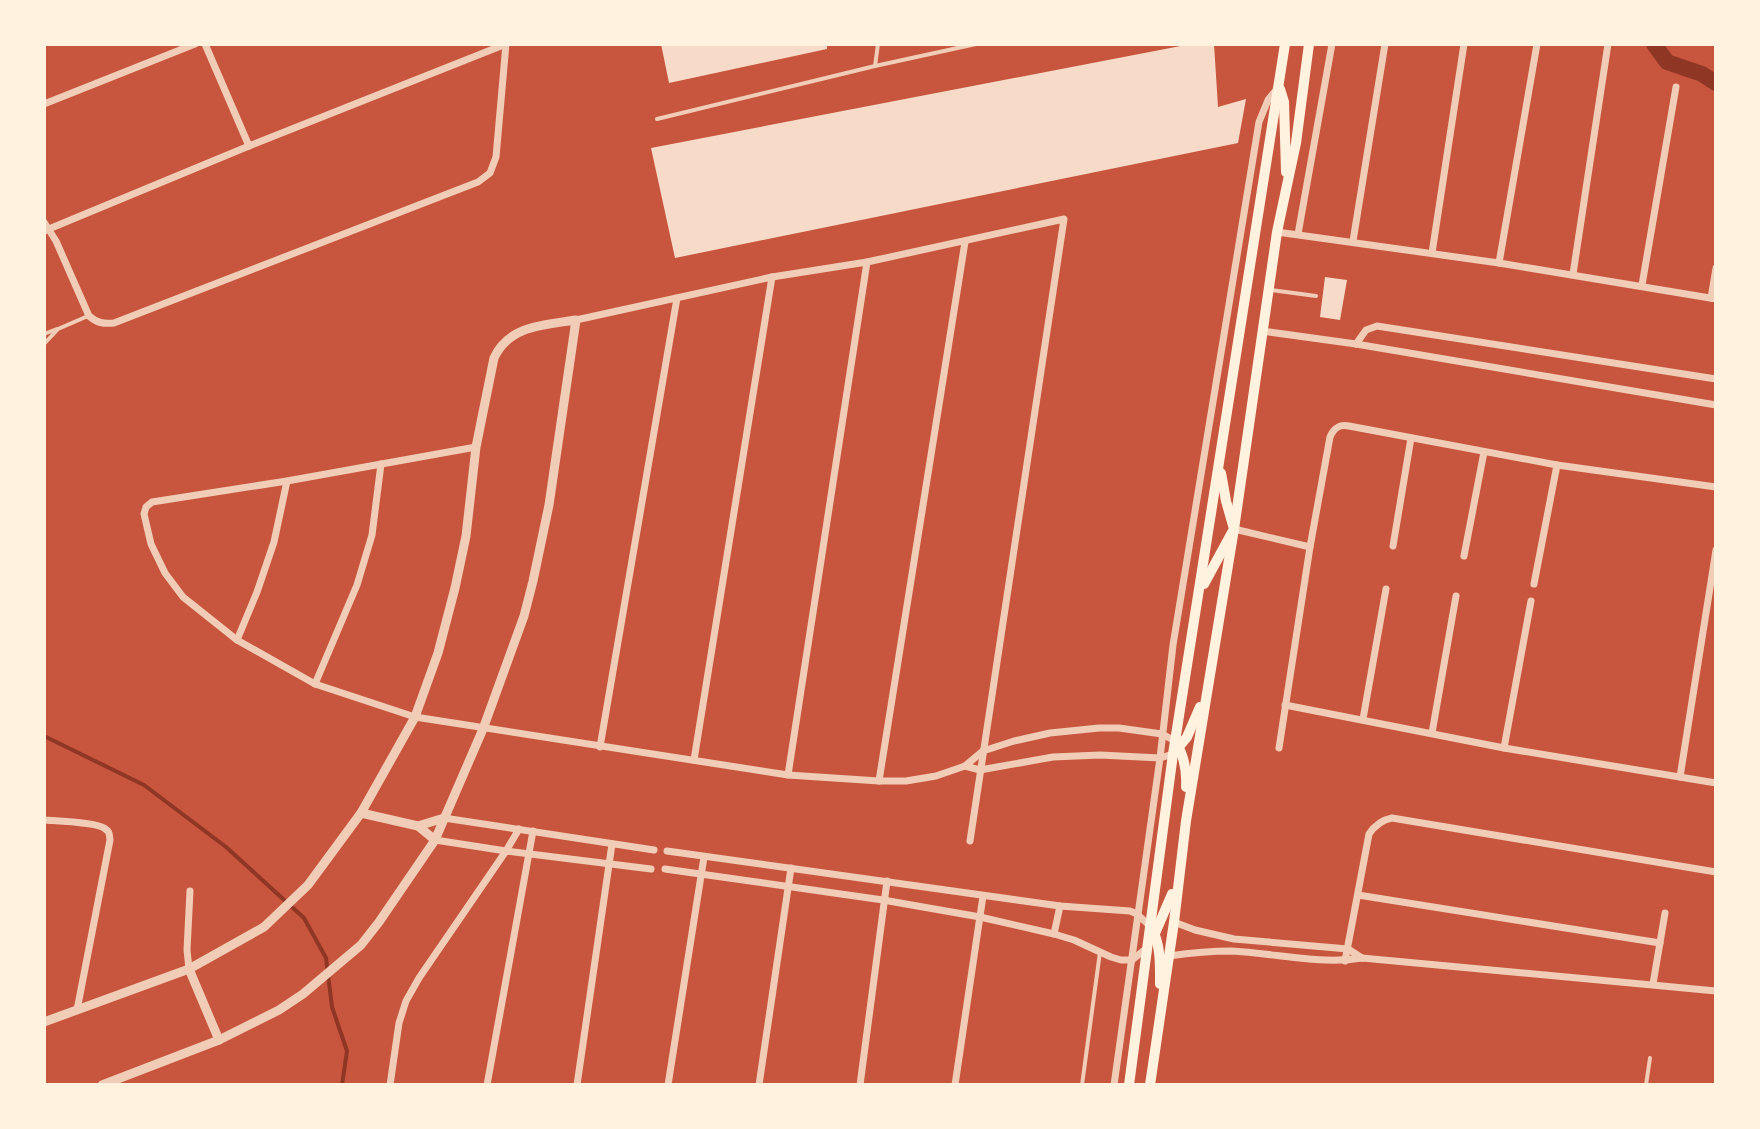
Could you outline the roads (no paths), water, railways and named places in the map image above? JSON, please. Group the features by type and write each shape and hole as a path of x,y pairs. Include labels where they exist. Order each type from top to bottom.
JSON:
{"main road":[{"path":"1129,1085 1198,596 1285,44"},
{"path":"1150,1085 1186,821 1234,529 1277,232 1296,143 1309,44"},
{"path":"1279,87 1284,102 1286,188"},
{"path":"1198,596 1234,529 1220,459"},
{"path":"1176,747 1193,724 1208,685"},
{"path":"1176,747 1187,776 1186,821"},
{"path":"1161,1010 1159,951 1153,931 1167,909 1179,874"}],"street":[{"path":"44,104 195,44"},
{"path":"205,44 249,146"},
{"path":"506,44 496,157 490,173 478,182 114,323 96,322 89,316 46,227 506,44"},
{"path":"1298,234 1332,44"},
{"path":"1353,241 1385,44"},
{"path":"1432,253 1464,44"},
{"path":"1499,263 1537,44"},
{"path":"1573,274 1608,44"},
{"path":"1114,1085 1173,645 1259,122 1268,100 1279,87"},
{"path":"1642,285 1676,87"},
{"path":"44,1022 189,969 264,927 308,885 361,813 415,717 438,653 466,536 476,447 494,358 513,335 526,328 772,277 867,262 1064,219 970,841"},
{"path":"1277,232 1573,274 1714,298 1716,268"},
{"path":"879,781 965,242"},
{"path":"788,775 867,262"},
{"path":"694,760 772,277"},
{"path":"600,747 677,298"},
{"path":"102,1085 219,1040 279,1010 303,994 361,945 435,840 483,729 524,616 549,505 576,320"},
{"path":"1356,344 1366,330 1377,326 1716,379"},
{"path":"1262,331 1716,405"},
{"path":"1279,748 1310,547 1330,437 1337,427 1349,426 1557,465 1716,487"},
{"path":"1393,546 1411,438"},
{"path":"476,447 152,502 144,514 151,544 165,573 183,597 237,640 315,684 415,717 788,775 879,781 936,776 965,766 983,751 1050,733 1099,728 1145,730 1162,734 1176,747 1160,758 1100,755 1053,757 980,770 965,766"},
{"path":"1464,556 1484,452"},
{"path":"315,684 357,585 372,535 381,464"},
{"path":"1534,584 1557,465"},
{"path":"237,640 274,542 287,481"},
{"path":"1234,529 1310,547"},
{"path":"1680,777 1716,550"},
{"path":"1363,719 1386,589"},
{"path":"1432,733 1456,596"},
{"path":"1504,748 1531,601"},
{"path":"1285,705 1504,748 1716,783"},
{"path":"361,813 418,826 435,840 651,869"},
{"path":"418,826 444,818 654,850"},
{"path":"1345,961 1369,834 1381,822 1392,818 1716,872"},
{"path":"44,820 97,825 107,829 110,840 77,1010"},
{"path":"390,1085 399,1023 406,1001 519,829"},
{"path":"487,1085 533,831"},
{"path":"577,1085 612,844"},
{"path":"667,851 1060,906 1124,910 1137,914 1153,931"},
{"path":"668,1085 704,857"},
{"path":"759,1085 791,868"},
{"path":"665,869 980,917 1074,940 1121,960 1132,960 1148,947"},
{"path":"860,1085 887,881"},
{"path":"190,891 189,969 219,1040"},
{"path":"1358,895 1660,943"},
{"path":"955,1085 983,896"},
{"path":"1054,934 1060,906"},
{"path":"1653,984 1665,913"},
{"path":"1174,922 1234,939 1348,949 1362,958"},
{"path":"1233,951 1234,939"},
{"path":"1169,956 1233,951 1345,961 1362,958 1716,991"}],"lane":[{"path":"875,66 878,44"},
{"path":"657,119 976,44"},
{"path":"1270,290 1316,296"},
{"path":"44,334 89,316"},
{"path":"44,344 58,329"},
{"path":"1082,1085 1100,952"},
{"path":"1646,1085 1650,1058"}],"waterway":[{"path":"1654,44 1667,62 1702,74 1716,83"},
{"path":"44,736 144,785 226,847 304,918 326,958 332,1007 347,1051 342,1085"}]}
